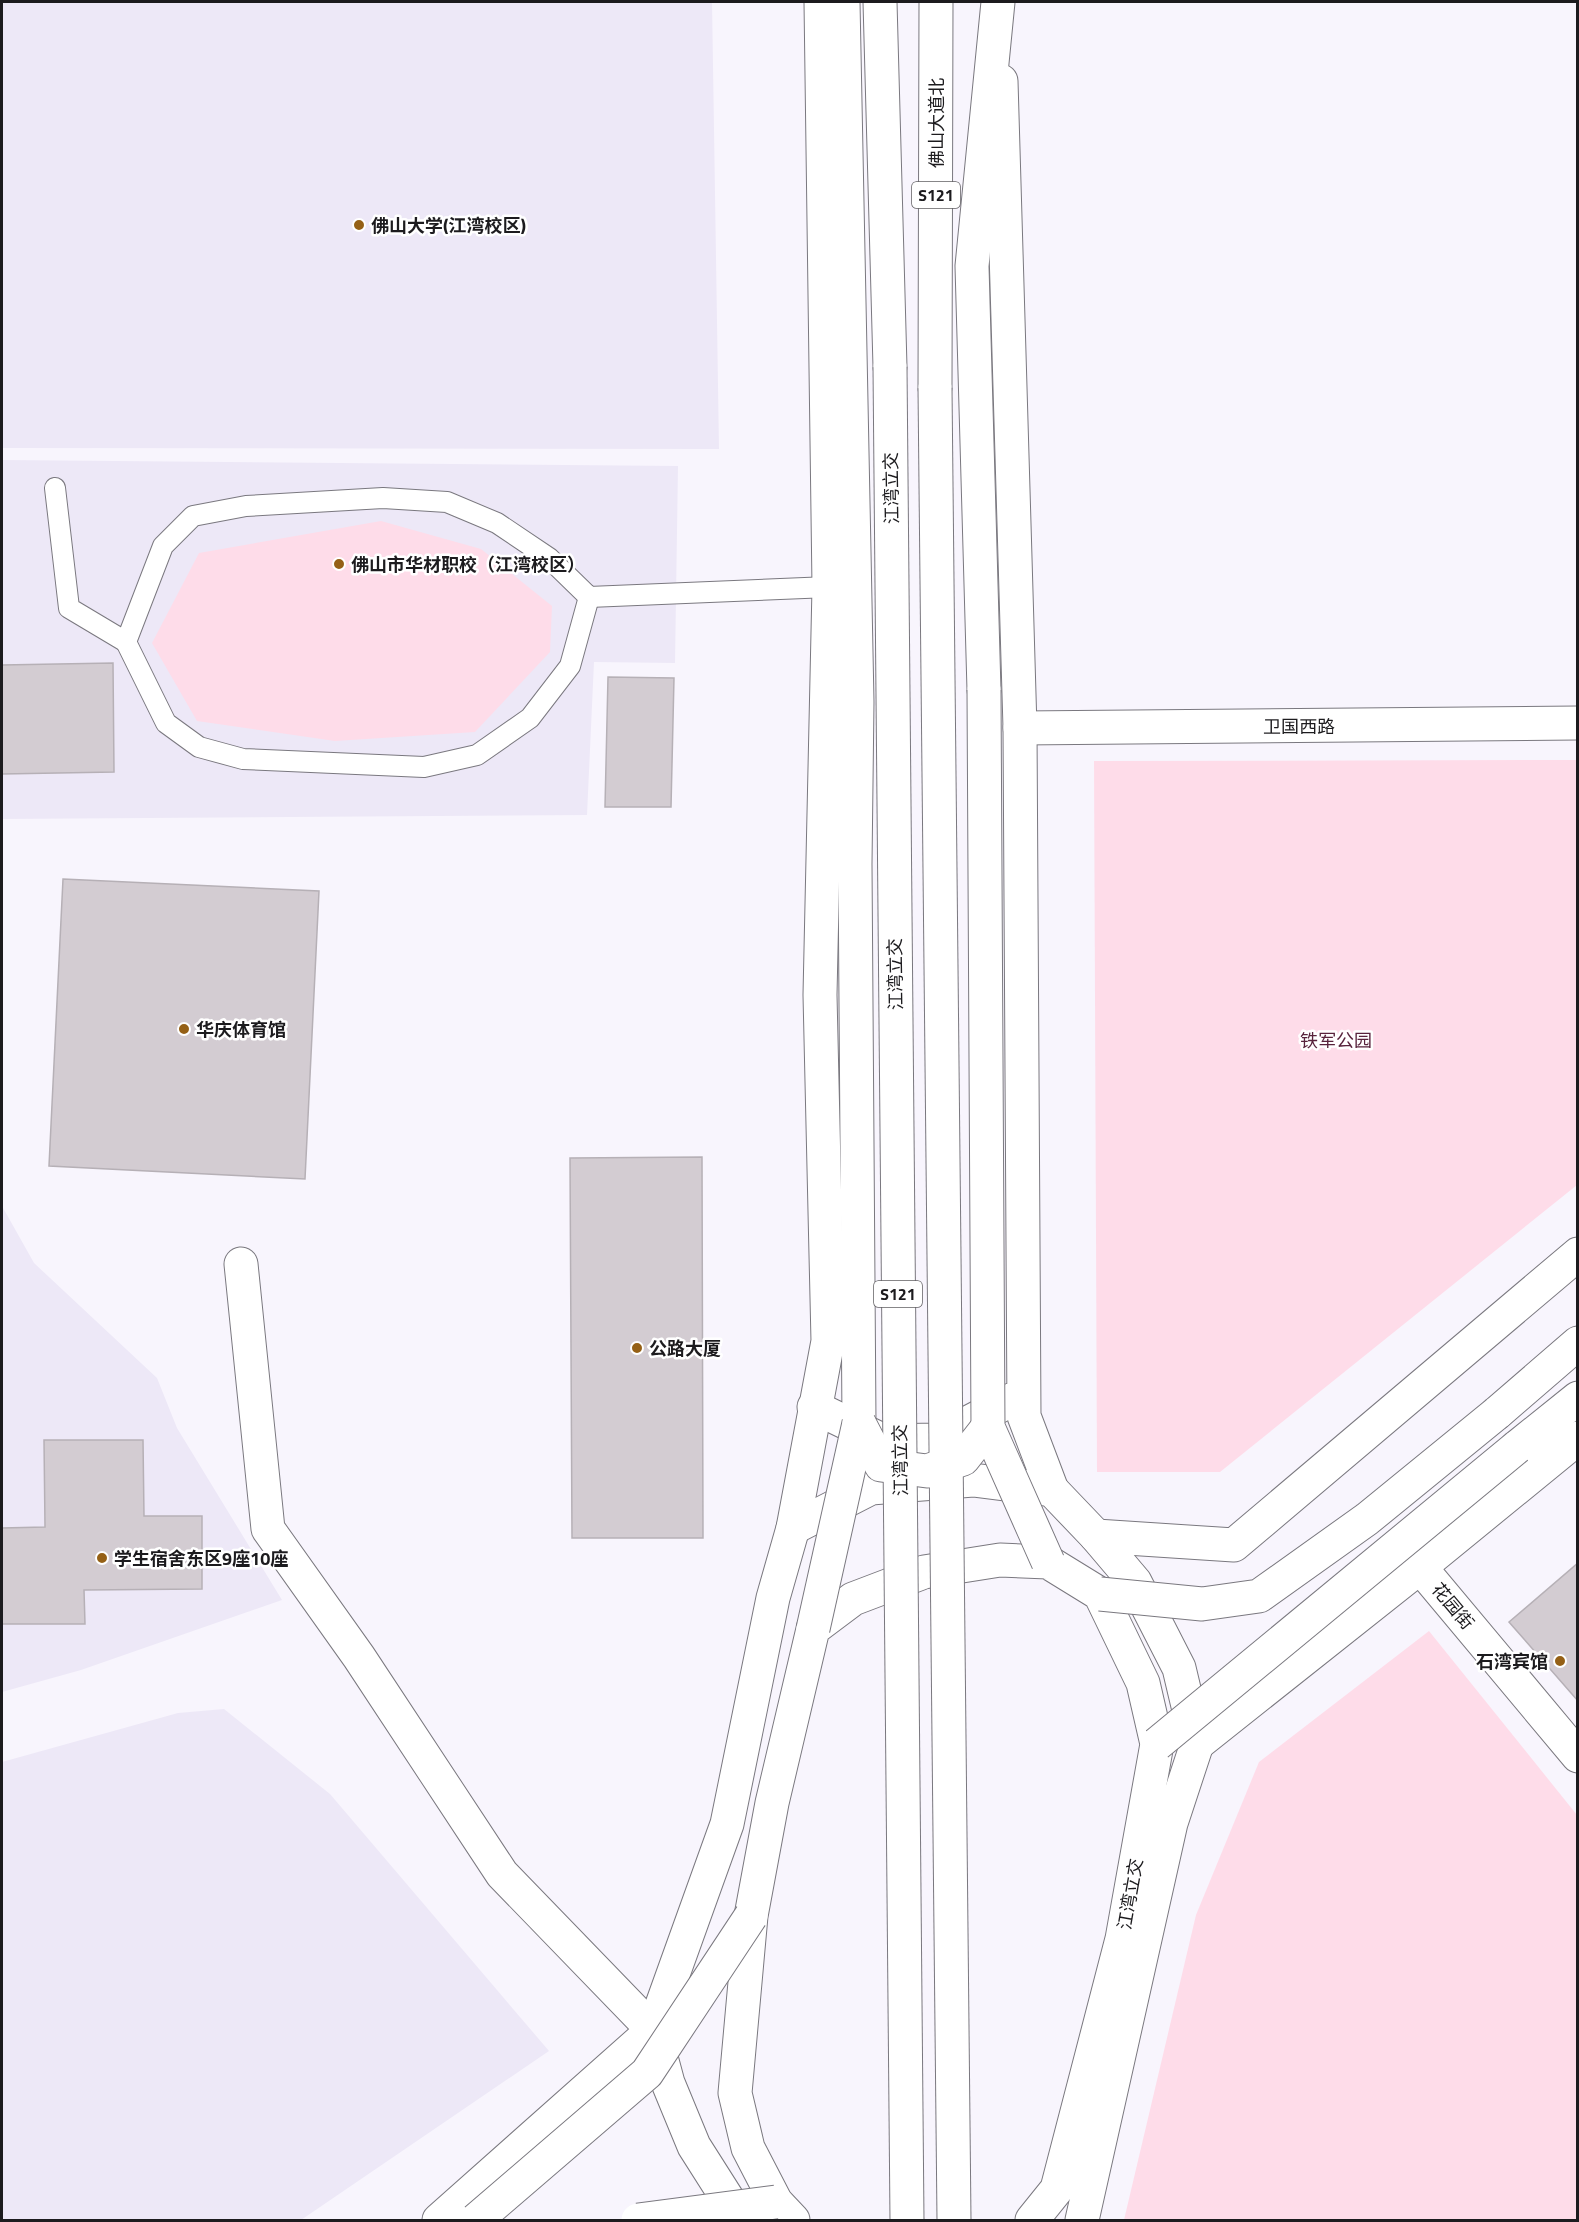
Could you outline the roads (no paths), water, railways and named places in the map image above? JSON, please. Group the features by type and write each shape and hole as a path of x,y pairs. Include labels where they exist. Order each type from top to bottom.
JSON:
{"main road":[{"path":"439,2220 653,2030 727,1824 773,1598 793,1528 828,1341 820,995 829,587 821,2"},
{"path":"638,2220 785,2211 748,2148 735,2093 751,1916 772,1803 859,1424 855,864 857,702 843,2"},
{"name":"江湾立交","path":"880,2 890,367 907,2220"},
{"name":"佛山大道北","path":"936,2 935,388 954,2220"},
{"path":"998,2 972,266 984,690 988,1427 1048,1562"},
{"path":"998,2 1020,728 1024,1416 1052,1490 1096,1536 1135,1582 1179,1668 1197,1744 1171,1823 1082,2220"},
{"name":"卫国西路","path":"1020,728 1578,723"},
{"path":"1096,1536 1234,1545 1578,1254"},
{"path":"241,1264 268,1529 359,1657 502,1874 653,2030 668,2084 694,2146 741,2220"},
{"path":"813,1629 853,1599 924,1572 1000,1560 1048,1562 1101,1594 1202,1604 1259,1596 1367,1519 1497,1413 1578,1343"},
{"path":"814,1407 884,1442 935,1440 1025,1393"},
{"path":"1157,1744 1578,1398"},
{"path":"859,1424 881,1465 927,1471 963,1459 988,1427"},
{"path":"1197,1744 1578,1438"},
{"path":"793,1528 871,1488 973,1480 1052,1490"},
{"name":"花园街","path":"1420,1567 1578,1756"},
{"name":"江湾立交","path":"1032,2220 1057,2189 1122,1939 1157,1744 1143,1683 1101,1594"},
{"path":"476,2220 647,2073 751,1916"}],"lane":[{"path":"55,488 69,608 126,642 166,723 199,747 243,759 424,767 477,755 530,718 570,666 589,597"},
{"path":"126,642 163,546 193,516 246,506 383,498 447,502 497,523 549,558 589,597 829,587"}],"place":[{"name":"佛山大学(江湾校区)","path":"359,225"},
{"name":"佛山市华材职校（江湾校区）","path":"339,564"},
{"name":"华庆体育馆","path":"184,1029"},
{"name":"公路大厦","path":"637,1348"},
{"name":"学生宿舍东区9座10座","path":"102,1558"},
{"name":"石湾宾馆","path":"1560,1661"}],"park label":[{"name":"铁军公园","path":"1336,1040"}]}
